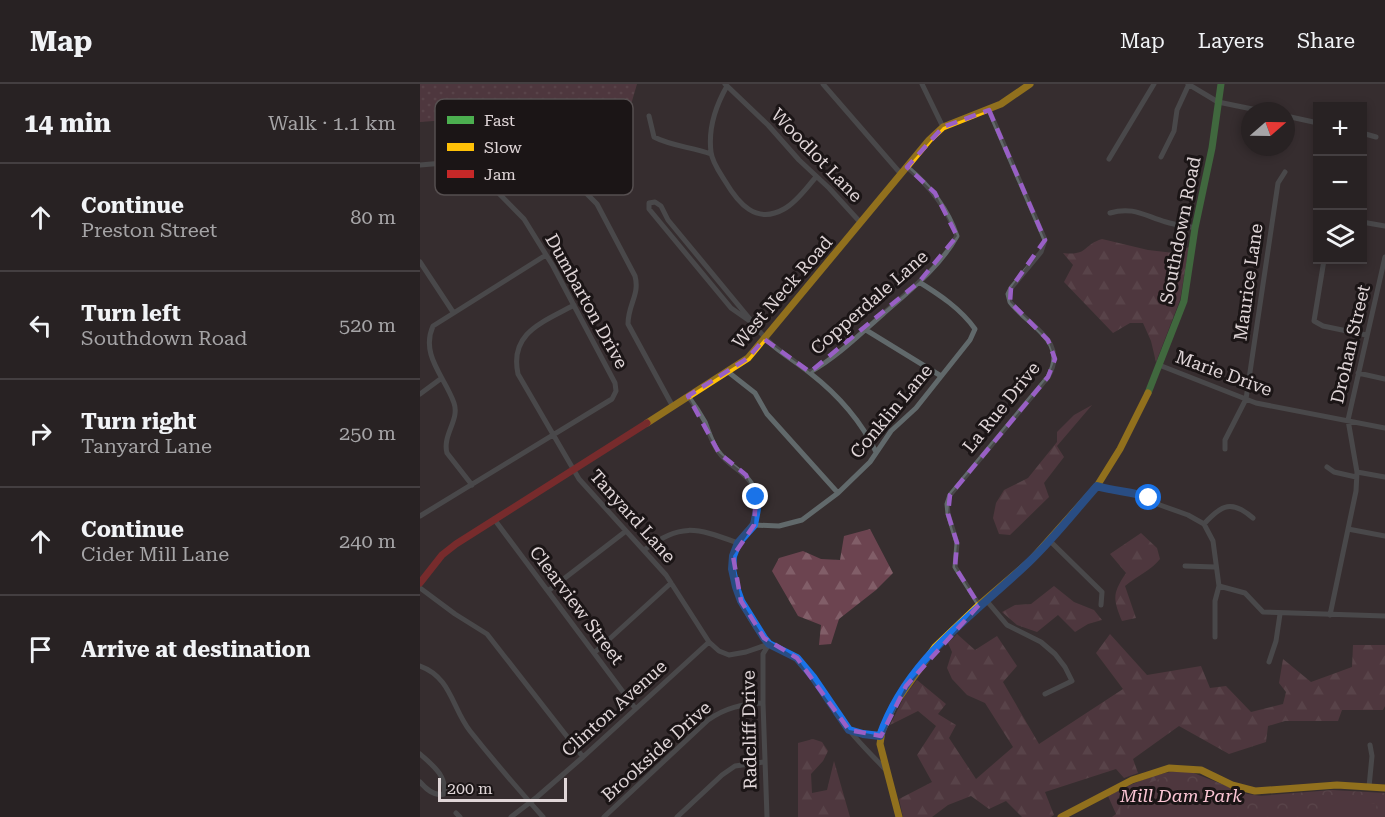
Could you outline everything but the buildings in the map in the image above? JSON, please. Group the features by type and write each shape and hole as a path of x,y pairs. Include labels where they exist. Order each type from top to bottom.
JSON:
{"street":[{"path":"824,84 901,174"},
{"path":"922,84 943,127"},
{"name":"West Neck Road","path":"420,585 442,555 748,358 860,222 943,127 1001,104 1029,84"},
{"path":"1109,159 1154,84"},
{"path":"1161,157 1174,131 1177,110 1189,84 1218,102 1241,107"},
{"name":"Southdown Road","path":"880,736 894,705 935,647 1050,541 1097,486 1120,449 1160,365 1184,301 1195,228 1212,148 1221,84"},
{"path":"726,85 713,114 711,154 719,172 741,205 761,214 773,214 791,205 816,177"},
{"name":"Woodlot Lane","path":"726,85 768,125 860,222"},
{"name":"La Rue Drive","path":"989,110 1045,240 1041,252 1011,288 1008,294 1010,302 1048,340 1055,359 1048,377 950,495 947,504 957,543 955,567 982,603 1008,625 1041,642 1065,667 1071,681 1045,694"},
{"path":"649,116 654,137 663,142 687,146 711,154"},
{"path":"1295,118 1313,122"},
{"path":"1367,134 1376,137"},
{"path":"420,165 435,164"},
{"name":"Copperdale Lane","path":"810,372 866,330 919,282 942,257 957,236 953,223 935,193 907,167"},
{"name":"Maurice Lane","path":"1225,449 1225,440 1246,399 1278,183 1285,172"},
{"name":"Dumbarton Drive","path":"420,516 612,399 616,392 615,383 546,255 524,219 500,195"},
{"path":"588,195 597,204 634,276 638,287 628,313 628,324 672,405"},
{"path":"754,324 730,308 653,215 649,209 649,203 655,202 661,206 668,220 695,255 754,324 764,339 810,372 864,427 876,452"},
{"path":"1110,213 1121,210 1145,213 1166,222 1195,228"},
{"path":"1367,223 1385,226"},
{"path":"422,341 433,326 453,312 546,255"},
{"name":"Drohan Street","path":"1330,615 1356,491 1357,474 1348,420 1385,258"},
{"path":"420,262 453,312"},
{"path":"1323,264 1314,321 1323,326 1366,335"},
{"path":"420,276 427,272"},
{"name":"Conklin Lane","path":"754,525 779,526 802,520 838,493 870,462 891,431 916,408 970,340 975,329 968,319 944,298 919,282"},
{"name":"Tanyard Lane","path":"574,305 528,331 516,352 515,362 518,374 579,479 671,583 709,642"},
{"path":"866,330 941,376"},
{"path":"424,357 453,400 456,410 445,446 447,453 471,485"},
{"name":"Marie Drive","path":"1160,365 1256,403 1385,428"},
{"path":"727,371 755,393 767,414 838,493"},
{"path":"1358,373 1385,379"},
{"path":"420,394 439,380"},
{"path":"688,396 704,421 719,453 746,475 753,486 757,509 754,525 738,543 733,556 732,569 736,587 750,617 769,644 797,658 813,677 849,730 885,768"},
{"path":"1327,467 1334,472 1385,477"},
{"path":"1097,486 1141,495 1204,524 1213,541 1215,567 1220,586 1215,601 1215,637"},
{"path":"1204,524 1213,513 1223,507 1234,506 1243,509 1253,518"},
{"name":"Clearview Street","path":"495,519 635,708"},
{"path":"1348,529 1385,536"},
{"path":"644,550 660,538 683,530 702,532 738,543"},
{"path":"548,591 626,531"},
{"path":"1050,541 1102,592 1101,605"},
{"path":"1185,566 1215,567"},
{"path":"594,653 671,583"},
{"path":"420,585 455,614 487,634 583,757"},
{"path":"1220,586 1245,593 1263,612 1385,616"},
{"path":"1269,662 1276,641 1280,614"},
{"path":"709,642 719,651 729,654 746,652 769,644"},
{"name":"Clinton Avenue","path":"511,817 583,757 709,642"},
{"name":"Radcliff Drive","path":"767,817 763,654 769,644"},
{"path":"420,666 436,675 445,684 468,728 543,817"},
{"name":"Brookside Drive","path":"604,817 708,720 733,707 748,703 763,703"},
{"path":"849,730 880,736 885,768 899,817"},
{"path":"1369,787 1372,756 1370,745"},
{"path":"420,754 436,768 446,785 444,794 432,793 420,782"},
{"path":"677,817 722,775 735,766 764,762"},
{"path":"1061,817 1132,780 1169,768 1201,770 1232,785 1260,791 1332,785 1385,788"}],"highlighted area":[{"path":"989,110 1045,240 1011,288 1010,302 1048,340 1055,359 1048,377 950,495 948,514 957,543 955,567 979,605 906,686 881,736 849,730 797,658 764,638 741,601 733,556 754,525 756,497 746,475 719,453 688,396 748,358 764,339 810,372 919,282 957,236 935,193 907,167 943,127"}],"green space":[{"path":"420,84 637,84 633,99 435,99 435,121 420,122"},
{"path":"1102,239 1148,250 1174,253 1189,247 1180,300 1156,362 1151,341 1143,323 1130,323 1113,333 1064,282 1073,265 1063,253 1077,253"},
{"path":"1092,405 1057,446 1064,457 1044,483 1049,497 1010,535 999,534 993,518 996,503 1004,490 1028,478 1057,442 1057,432 1074,415"},
{"path":"870,529 893,573 876,590 839,619 831,644 819,645 821,625 798,616 772,571 779,558 803,551 821,559 840,560 844,536"},
{"path":"1141,533 1157,548 1160,559 1125,586 1136,618 1122,621 1115,597 1118,586 1126,573 1110,554"},
{"path":"1054,586 1074,602 1094,610 1102,620 1088,624 1075,632 1058,615 1037,632 1017,625 1002,612 1015,605 1031,604"},
{"path":"957,634 975,650 997,636 1017,666 1003,682 1039,744 1123,689 1096,653 1110,634 1147,675 1201,666 1210,688 1226,686 1251,712 1283,704 1286,692 1279,683 1283,659 1311,682 1352,667 1353,645 1385,645 1385,706 1383,710 1342,710 1338,721 1285,721 1268,726 1266,742 1229,754 1179,726 1133,759 1138,773 1124,778 1116,769 1045,792 1054,815 1051,817 1022,817 1006,801 989,809 971,796 948,805 932,817 903,817 899,799 932,782 917,755 936,726 918,711 890,725 904,697 917,680 946,704 938,714 956,725 949,738 976,779 1013,747 985,703 967,695 952,679 947,668 952,652 948,643"},
{"path":"813,739 822,742 828,751 823,761 811,774 812,793 827,790 834,761 850,817 798,817 798,743"},
{"path":"1186,770 1247,794 1269,797 1130,817 1112,817 1116,814 1108,796 1164,773"},
{"name":"Mill Dam Park","path":"1182,771 1246,797 1332,790 1385,793 1385,817 1120,817 1121,793"},
{"path":"1189,787 1228,805 1232,817 1136,817 1131,804"},
{"path":"1345,799 1377,804 1374,817 1319,817"}],"traffic: fast":[{"path":"1148,393 1184,301 1195,228 1212,148 1221,84"}],"traffic: slow":[{"path":"647,423 748,358 929,140 943,127 1001,104 1030,84"},
{"path":"899,817 880,744 882,731 894,705 935,647 1030,561 1097,486 1120,449 1148,393"},
{"path":"1061,817 1132,780 1169,768 1201,770 1232,785 1255,791 1337,785 1385,788"}],"traffic: jam":[{"path":"420,583 442,555 456,544 647,423"}],"route":[{"path":"756,497 757,509 754,525 738,543 733,556 732,569 741,601 769,644 797,658 813,677 849,730 880,736 906,686 935,647 1030,561 1097,486 1149,498"}]}
